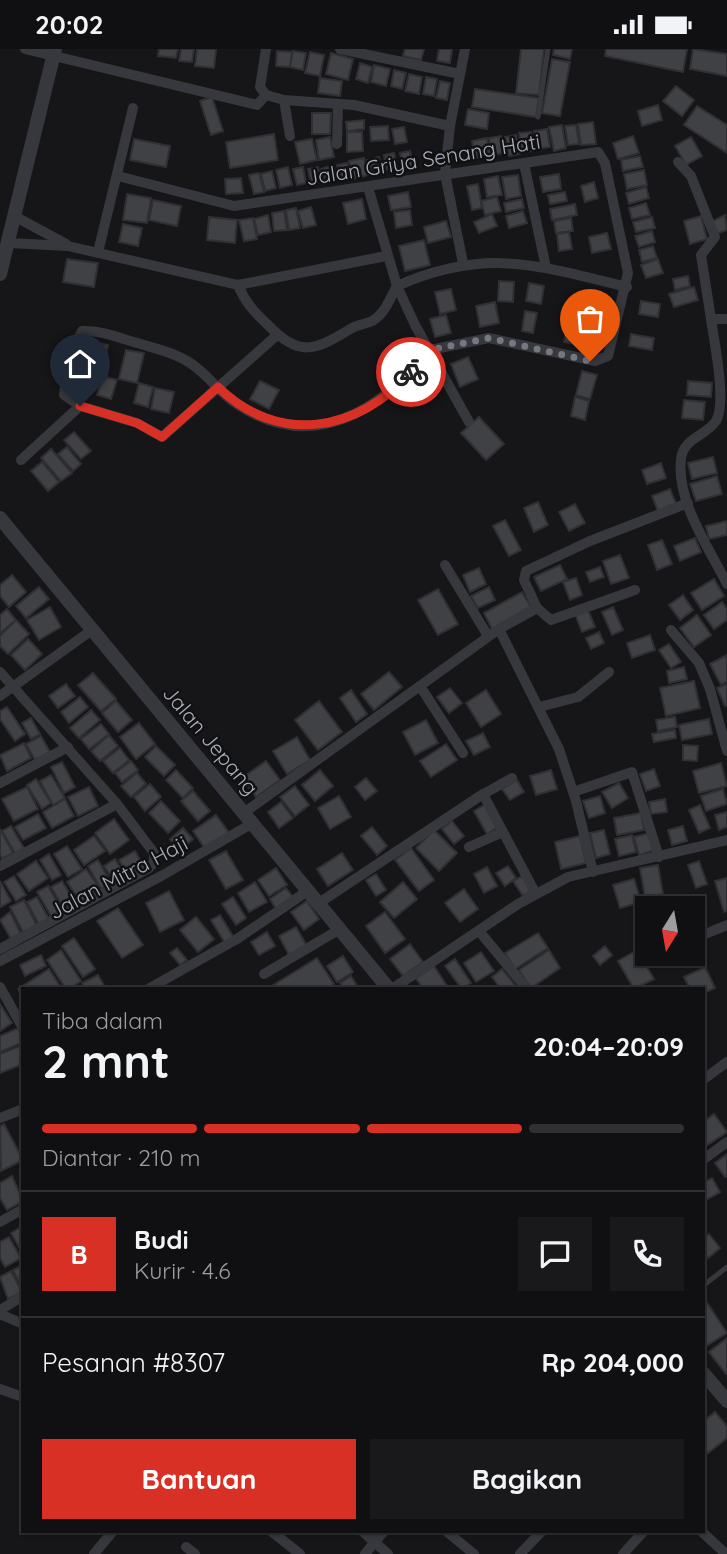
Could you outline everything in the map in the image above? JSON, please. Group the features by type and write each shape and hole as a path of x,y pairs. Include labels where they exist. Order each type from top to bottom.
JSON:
{"street":[{"path":"24,49 54,53 257,105 266,95"},
{"path":"266,49 260,87 266,95 284,100 338,104 450,126"},
{"path":"340,49 460,73"},
{"path":"463,263 445,174 450,126 465,49"},
{"path":"0,274 54,53"},
{"path":"284,100 290,136"},
{"path":"337,144 338,104"},
{"path":"98,251 134,108"},
{"name":"Jalan Griya Senang Hati","path":"118,176 234,206 598,152 606,163 628,273 627,287 608,356 590,361 489,338 430,350"},
{"path":"678,162 691,176 716,237 701,255 723,391 716,422 693,438 682,454 681,473 688,503 727,584"},
{"path":"524,163 546,268"},
{"path":"368,187 386,256 397,286 415,325 470,422"},
{"path":"16,217 68,246"},
{"path":"9,243 68,246 98,251 238,285 386,256"},
{"path":"238,285 250,307 276,336 298,347 332,342 382,313 397,286 463,263 501,261 546,268 627,287"},
{"path":"711,319 727,319"},
{"path":"276,336 218,387 162,437 137,423 68,400 63,387 69,359 82,331 100,333 174,353 195,366 218,387 235,403 276,421 318,424 342,421 364,412 384,398 430,350"},
{"path":"21,460 80,406"},
{"path":"635,590 551,621 537,608 524,580 526,571 590,541 688,503"},
{"name":"Jalan Jepang","path":"0,519 388,987"},
{"path":"445,565 488,636"},
{"name":"Jalan Mitra Haji","path":"0,961 174,870 249,818 488,636 537,608"},
{"path":"499,629 559,748 593,873"},
{"path":"671,629 699,663 727,751"},
{"path":"0,696 92,630"},
{"path":"0,672 117,804 154,853 154,862 149,868 0,949"},
{"path":"539,707 578,697 609,672"},
{"path":"420,686 463,753"},
{"path":"0,783 68,747"},
{"path":"573,792 632,772 659,857"},
{"path":"320,903 483,794 512,778"},
{"path":"483,794 536,894"},
{"path":"0,866 117,804"},
{"path":"469,847 503,832"},
{"path":"393,987 536,894 568,877 726,842"},
{"path":"152,987 237,939 309,890"},
{"path":"705,934 727,925"},
{"path":"264,974 340,929"},
{"path":"479,932 525,987"},
{"path":"0,987 21,1024"},
{"path":"705,1078 727,1062"},
{"path":"0,1118 21,1110"},
{"path":"705,1158 727,1142"},
{"path":"0,1222 21,1210"},
{"path":"21,1297 0,1312 21,1323"},
{"path":"705,1375 726,1400"},
{"path":"0,1389 21,1396"},
{"path":"94,1554 111,1533"},
{"path":"274,1533 300,1554"},
{"path":"364,1533 388,1554"},
{"path":"365,1554 382,1533"},
{"path":"448,1533 474,1554"},
{"path":"520,1554 540,1533"},
{"path":"623,1553 642,1533"},
{"path":"703,1533 726,1554"}],"lane":[{"path":"538,117 548,49"},
{"path":"705,1284 727,1268"}],"building":[{"path":"159,49 178,49 176,58 158,56"},
{"path":"181,49 194,49 192,62 179,61"},
{"path":"197,49 216,49 214,68 195,66"},
{"path":"405,49 424,49 421,60 403,56"},
{"path":"439,49 452,49 450,63 437,61"},
{"path":"521,49 544,49 539,95 516,93"},
{"path":"554,49 572,49 570,59 553,55"},
{"path":"606,49 687,49 683,72 605,56"},
{"path":"693,49 727,54 727,76 690,69"},
{"path":"277,51 292,52 290,67 276,66"},
{"path":"293,51 306,53 303,70 290,67"},
{"path":"310,52 324,55 320,76 305,73"},
{"path":"331,53 353,59 348,80 326,74"},
{"path":"552,59 570,62 560,116 542,113"},
{"path":"360,63 372,67 368,83 356,79"},
{"path":"374,65 390,69 386,86 371,82"},
{"path":"394,70 406,73 402,89 391,86"},
{"path":"409,74 422,77 419,94 405,91"},
{"path":"426,77 437,79 434,96 423,94"},
{"path":"320,78 342,81 340,96 318,93"},
{"path":"440,81 450,83 447,100 436,98"},
{"path":"676,86 694,100 682,116 663,101"},
{"path":"475,89 539,98 536,117 472,107"},
{"path":"212,97 223,131 211,135 200,101"},
{"path":"658,105 662,120 642,126 638,111"},
{"path":"697,106 727,125 727,153 684,125"},
{"path":"468,109 489,113 487,129 465,125"},
{"path":"312,113 331,113 330,134 312,134"},
{"path":"364,120 364,129 347,131 346,122"},
{"path":"593,122 596,144 581,145 578,124"},
{"path":"562,125 566,148 554,151 549,127"},
{"path":"576,125 579,144 568,145 565,126"},
{"path":"388,126 389,140 371,141 370,127"},
{"path":"404,127 407,142 395,144 392,129"},
{"path":"547,129 550,147 537,149 534,131"},
{"path":"347,132 362,132 363,151 347,152"},
{"path":"531,132 533,151 521,152 519,133"},
{"path":"274,134 278,160 230,168 226,142"},
{"path":"516,135 520,154 509,156 505,137"},
{"path":"501,136 504,153 492,155 489,138"},
{"path":"633,136 639,153 618,159 613,143"},
{"path":"330,137 334,157 319,160 316,140"},
{"path":"691,137 702,156 686,165 675,146"},
{"path":"487,138 490,155 475,158 472,141"},
{"path":"134,139 170,146 166,167 130,160"},
{"path":"312,139 317,160 300,164 295,142"},
{"path":"410,151 413,167 403,168 400,153"},
{"path":"394,153 397,169 386,170 384,155"},
{"path":"640,156 643,167 623,171 621,160"},
{"path":"379,157 382,172 370,174 367,160"},
{"path":"364,158 368,175 353,179 349,161"},
{"path":"347,163 351,178 342,180 337,165"},
{"path":"333,165 337,177 326,181 321,169"},
{"path":"288,167 292,185 280,188 276,170"},
{"path":"303,167 306,183 297,185 293,169"},
{"path":"318,167 321,182 311,184 308,169"},
{"path":"644,170 647,185 627,189 624,174"},
{"path":"272,171 276,188 265,191 261,174"},
{"path":"259,173 264,192 254,194 249,175"},
{"path":"559,174 561,189 543,192 540,177"},
{"path":"518,175 521,196 506,199 502,177"},
{"path":"498,176 502,195 487,197 484,179"},
{"path":"241,178 243,193 226,194 225,179"},
{"path":"594,182 598,198 585,202 581,186"},
{"path":"478,184 482,208 472,210 467,186"},
{"path":"646,187 649,198 629,204 626,193"},
{"path":"408,192 411,207 391,210 388,196"},
{"path":"565,192 567,201 550,204 548,195"},
{"path":"127,194 151,198 147,223 123,220"},
{"path":"497,197 501,211 485,215 481,201"},
{"path":"362,199 366,219 348,224 343,203"},
{"path":"522,199 524,208 506,212 504,203"},
{"path":"153,200 181,206 177,226 149,220"},
{"path":"646,203 650,215 632,219 629,208"},
{"path":"575,204 577,215 552,220 550,209"},
{"path":"311,207 316,225 303,228 298,211"},
{"path":"296,208 300,228 289,230 286,210"},
{"path":"410,210 412,225 396,228 394,212"},
{"path":"284,211 287,230 274,231 272,213"},
{"path":"523,211 527,223 509,228 506,216"},
{"path":"492,214 497,226 479,233 474,222"},
{"path":"268,215 271,232 258,235 254,219"},
{"path":"725,215 727,230 716,234 711,222"},
{"path":"701,216 707,239 690,244 684,221"},
{"path":"209,217 237,220 235,243 207,240"},
{"path":"652,217 655,228 636,232 633,222"},
{"path":"253,218 257,239 244,241 239,220"},
{"path":"571,218 573,231 556,233 554,221"},
{"path":"446,221 451,237 428,243 424,227"},
{"path":"123,224 142,228 138,246 119,242"},
{"path":"652,231 655,242 639,247 635,236"},
{"path":"569,232 572,249 559,251 557,234"},
{"path":"607,233 611,249 592,253 589,237"},
{"path":"424,240 430,265 405,271 399,246"},
{"path":"653,246 657,258 642,262 639,250"},
{"path":"67,259 98,263 94,287 63,282"},
{"path":"658,259 663,273 646,278 641,265"},
{"path":"688,276 690,286 675,290 673,279"},
{"path":"499,281 514,282 513,302 498,301"},
{"path":"529,283 544,286 541,304 526,301"},
{"path":"694,287 698,300 674,307 669,294"},
{"path":"451,289 456,310 440,314 435,292"},
{"path":"582,294 597,299 591,318 576,314"},
{"path":"641,301 660,304 658,317 639,314"},
{"path":"495,302 499,323 480,327 476,306"},
{"path":"595,309 612,311 610,325 593,322"},
{"path":"525,311 537,313 533,333 522,331"},
{"path":"446,315 451,333 435,337 430,319"},
{"path":"568,322 601,327 597,348 564,342"},
{"path":"631,334 654,338 652,350 629,346"},
{"path":"82,339 108,345 103,371 77,366"},
{"path":"126,350 144,353 137,383 119,379"},
{"path":"468,357 478,379 460,387 451,364"},
{"path":"582,371 597,375 590,399 576,395"},
{"path":"103,376 117,380 111,399 97,395"},
{"path":"260,381 279,390 269,409 250,399"},
{"path":"688,381 712,383 711,397 687,395"},
{"path":"139,383 153,387 148,407 134,403"},
{"path":"155,388 174,392 169,413 151,409"},
{"path":"575,397 589,401 585,420 571,416"},
{"path":"684,400 705,402 703,420 682,418"},
{"path":"479,417 504,444 486,460 461,433"},
{"path":"74,432 91,451 81,459 64,440"},
{"path":"67,447 81,464 73,471 58,454"},
{"path":"51,449 72,473 61,481 41,458"},
{"path":"713,457 717,473 692,479 688,463"},
{"path":"42,462 59,482 48,491 31,471"},
{"path":"661,463 666,478 647,484 642,470"},
{"path":"717,476 722,494 696,501 690,484"},
{"path":"670,489 676,504 658,511 652,496"},
{"path":"538,502 548,525 534,532 524,508"},
{"path":"575,504 585,523 569,531 559,512"},
{"path":"505,520 521,550 509,556 493,526"},
{"path":"727,521 727,535 709,539 706,526"},
{"path":"695,538 701,552 680,561 674,546"},
{"path":"662,540 672,564 657,570 648,545"},
{"path":"620,555 629,578 611,584 603,561"},
{"path":"560,565 567,579 541,591 534,577"},
{"path":"600,567 604,577 590,582 586,572"},
{"path":"479,568 486,584 470,592 463,575"},
{"path":"12,575 26,592 9,607 0,596 0,585"},
{"path":"576,578 582,595 570,600 563,582"},
{"path":"714,579 724,596 702,610 691,593"},
{"path":"39,587 49,599 26,618 16,606"},
{"path":"489,587 495,600 478,608 471,596"},
{"path":"438,589 458,624 438,635 418,600"},
{"path":"522,592 531,607 492,629 484,613"},
{"path":"683,595 693,610 680,620 669,605"},
{"path":"722,602 727,609 727,620 714,629 704,615"},
{"path":"50,607 61,627 39,640 27,620"},
{"path":"613,607 623,630 612,635 602,612"},
{"path":"7,609 16,620 0,633 0,615"},
{"path":"588,610 595,627 582,632 575,614"},
{"path":"697,615 711,635 694,647 680,628"},
{"path":"16,620 29,634 8,654 0,646 0,636"},
{"path":"599,632 604,643 591,649 586,638"},
{"path":"650,635 655,650 632,658 627,643"},
{"path":"28,639 42,654 25,670 11,655"},
{"path":"669,644 681,662 671,668 659,650"},
{"path":"727,655 727,682 721,685 710,664"},
{"path":"684,667 687,679 669,683 667,671"},
{"path":"389,672 402,687 374,710 361,694"},
{"path":"93,673 116,699 101,711 78,685"},
{"path":"694,681 700,708 666,716 660,688"},
{"path":"66,684 75,696 58,708 49,696"},
{"path":"727,684 727,705 725,706 717,688"},
{"path":"450,688 462,703 449,713 437,697"},
{"path":"351,690 367,714 356,722 340,698"},
{"path":"486,690 501,714 481,727 466,703"},
{"path":"80,697 88,707 69,723 61,712"},
{"path":"116,701 132,720 118,732 102,713"},
{"path":"319,701 342,732 318,750 295,720"},
{"path":"7,707 25,734 15,741 0,719 0,711"},
{"path":"91,710 100,720 79,738 70,728"},
{"path":"675,717 677,727 658,731 656,720"},
{"path":"31,718 40,734 31,739 22,723"},
{"path":"709,719 712,734 682,740 679,725"},
{"path":"426,720 438,743 415,755 403,732"},
{"path":"139,723 155,744 136,759 120,737"},
{"path":"101,724 109,734 89,749 81,739"},
{"path":"675,730 676,738 654,742 652,734"},
{"path":"483,733 490,747 474,755 466,741"},
{"path":"109,735 118,746 100,761 91,751"},
{"path":"41,736 50,752 35,760 26,744"},
{"path":"297,737 310,760 287,774 273,751"},
{"path":"24,743 31,758 7,771 0,755"},
{"path":"446,744 457,760 431,777 420,761"},
{"path":"683,745 698,746 697,761 683,760"},
{"path":"156,746 175,765 164,776 145,757"},
{"path":"120,748 129,760 113,773 103,761"},
{"path":"131,761 138,770 122,782 115,773"},
{"path":"266,761 280,780 256,797 242,778"},
{"path":"62,762 75,787 64,793 51,767"},
{"path":"721,763 727,786 699,793 693,771"},
{"path":"654,769 660,786 646,791 640,774"},
{"path":"176,770 193,788 183,798 166,780"},
{"path":"320,770 333,786 315,801 302,785"},
{"path":"551,770 557,789 536,795 530,776"},
{"path":"137,773 146,784 131,797 121,786"},
{"path":"51,775 65,798 53,805 40,781"},
{"path":"366,778 377,791 365,800 355,787"},
{"path":"36,779 51,803 42,809 27,785"},
{"path":"517,780 524,792 510,800 502,789"},
{"path":"619,783 628,798 612,808 602,792"},
{"path":"150,784 161,797 145,811 134,797"},
{"path":"295,786 309,805 295,816 280,797"},
{"path":"27,787 38,809 14,821 2,799"},
{"path":"89,787 98,806 78,816 68,797"},
{"path":"723,789 727,804 706,811 701,796"},
{"path":"193,791 210,811 198,821 181,801"},
{"path":"339,796 351,817 330,829 318,808"},
{"path":"600,796 605,813 589,818 583,801"},
{"path":"65,799 74,816 52,828 43,812"},
{"path":"665,799 667,812 651,814 649,802"},
{"path":"161,801 180,821 168,833 149,813"},
{"path":"281,802 293,818 279,828 268,812"},
{"path":"486,804 500,826 487,834 474,811"},
{"path":"700,805 710,828 699,833 689,810"},
{"path":"727,812 727,827 719,830 715,815"},
{"path":"641,813 644,830 617,835 614,818"},
{"path":"38,814 46,828 23,840 15,827"},
{"path":"216,815 230,834 206,850 193,831"},
{"path":"114,819 129,840 110,854 95,833"},
{"path":"452,821 464,836 454,844 442,829"},
{"path":"11,826 24,848 15,853 2,831"},
{"path":"683,826 687,841 672,845 668,830"},
{"path":"372,827 387,846 377,855 361,836"},
{"path":"183,828 193,839 180,851 170,839"},
{"path":"0,829 13,853 2,859 0,854"},
{"path":"434,830 457,853 439,871 416,848"},
{"path":"604,830 610,854 596,858 590,833"},
{"path":"650,833 655,850 639,855 634,837"},
{"path":"632,835 636,852 619,856 615,839"},
{"path":"94,836 105,851 84,865 74,850"},
{"path":"580,836 586,863 561,869 555,842"},
{"path":"67,846 82,869 68,877 54,854"},
{"path":"411,848 434,880 419,891 395,860"},
{"path":"135,851 145,868 129,877 119,860"},
{"path":"226,851 243,880 226,889 209,860"},
{"path":"342,853 353,870 328,886 317,869"},
{"path":"49,854 61,875 52,880 40,860"},
{"path":"115,859 126,877 116,884 104,866"},
{"path":"98,860 111,883 101,889 88,866"},
{"path":"36,861 48,878 29,891 17,874"},
{"path":"699,861 707,884 696,888 688,865"},
{"path":"658,865 663,894 645,896 640,868"},
{"path":"508,866 516,878 505,886 496,873"},
{"path":"487,867 497,886 484,893 474,874"},
{"path":"276,868 287,885 269,896 258,880"},
{"path":"86,869 100,889 81,902 67,882"},
{"path":"376,874 386,890 376,896 366,880"},
{"path":"524,875 534,890 523,896 513,881"},
{"path":"14,876 26,895 16,901 4,882"},
{"path":"727,878 727,911 724,912 715,881"},
{"path":"634,879 639,896 635,896 635,904 620,908 613,885"},
{"path":"0,881 11,901 1,907 0,906"},
{"path":"62,881 74,901 63,907 51,887"},
{"path":"255,882 267,902 249,912 238,893"},
{"path":"403,882 417,899 394,918 380,902"},
{"path":"48,886 62,910 51,916 37,892"},
{"path":"286,888 293,897 276,909 270,899"},
{"path":"464,889 478,909 460,922 445,903"},
{"path":"169,891 184,920 160,932 146,903"},
{"path":"37,897 49,919 39,925 27,902"},
{"path":"233,897 246,918 236,925 222,904"},
{"path":"24,900 37,926 23,932 10,907"},
{"path":"307,901 319,919 304,930 291,912"},
{"path":"118,908 143,945 122,958 97,921"},
{"path":"10,912 21,934 11,939 0,920"},
{"path":"385,912 405,939 385,953 366,926"},
{"path":"220,915 234,938 225,943 211,920"},
{"path":"196,917 214,939 198,952 180,930"},
{"path":"296,927 307,946 289,955 279,936"},
{"path":"267,932 275,946 259,955 251,942"},
{"path":"538,933 548,948 515,969 505,953"},
{"path":"74,938 95,969 83,977 62,946"},
{"path":"410,944 423,962 403,976 390,959"},
{"path":"605,946 612,955 600,965 593,956"},
{"path":"177,948 187,960 180,965 170,953"},
{"path":"61,950 81,981 72,987 65,987 47,960"},
{"path":"549,950 560,968 532,987 519,970"},
{"path":"635,951 635,966 646,966 654,979 633,987 618,961"},
{"path":"481,952 494,971 476,982 464,963"},
{"path":"41,955 46,966 25,976 20,965"},
{"path":"343,956 353,972 337,982 327,966"},
{"path":"317,958 334,984 329,987 270,987"},
{"path":"455,959 471,983 461,987 445,966"},
{"path":"434,966 448,987 422,987 416,978"},
{"path":"705,967 715,988 705,993 705,987 689,987 684,977"},
{"path":"49,969 61,987 21,987"},
{"path":"502,969 515,985 500,987 492,977"},
{"path":"98,975 105,987 84,987 82,983"},
{"path":"351,976 358,987 343,987 340,983"},
{"path":"0,1004 12,1023 0,1031"},
{"path":"18,1028 21,1043 0,1052 0,1036"},
{"path":"21,1046 21,1065 0,1073 0,1054"},
{"path":"714,1114 727,1132 706,1146 705,1134 705,1120"},
{"path":"4,1124 21,1156 21,1161 1,1171 0,1126"},
{"path":"727,1154 727,1176 725,1177 715,1163"},
{"path":"12,1176 21,1202 7,1210 0,1198 0,1183"},
{"path":"712,1178 720,1192 705,1200 705,1182"},
{"path":"21,1227 21,1250 11,1233"},
{"path":"709,1234 720,1248 708,1258 705,1254 705,1237"},
{"path":"9,1237 21,1258 5,1267 0,1258 0,1242"},
{"path":"21,1266 21,1286 13,1270"},
{"path":"11,1271 21,1292 8,1299 0,1277"},
{"path":"705,1300 727,1333 706,1346 705,1344"},
{"path":"727,1338 727,1373 726,1374 709,1352"},
{"path":"715,1412 727,1426 727,1438 708,1453 705,1448 705,1420"}],"way so far":[{"path":"411,372 430,350 489,338 590,361"}],"route":[{"path":"80,406 137,423 162,437 218,387 235,403 258,416 293,424 318,424 342,421 364,412 384,398 411,372"}]}
